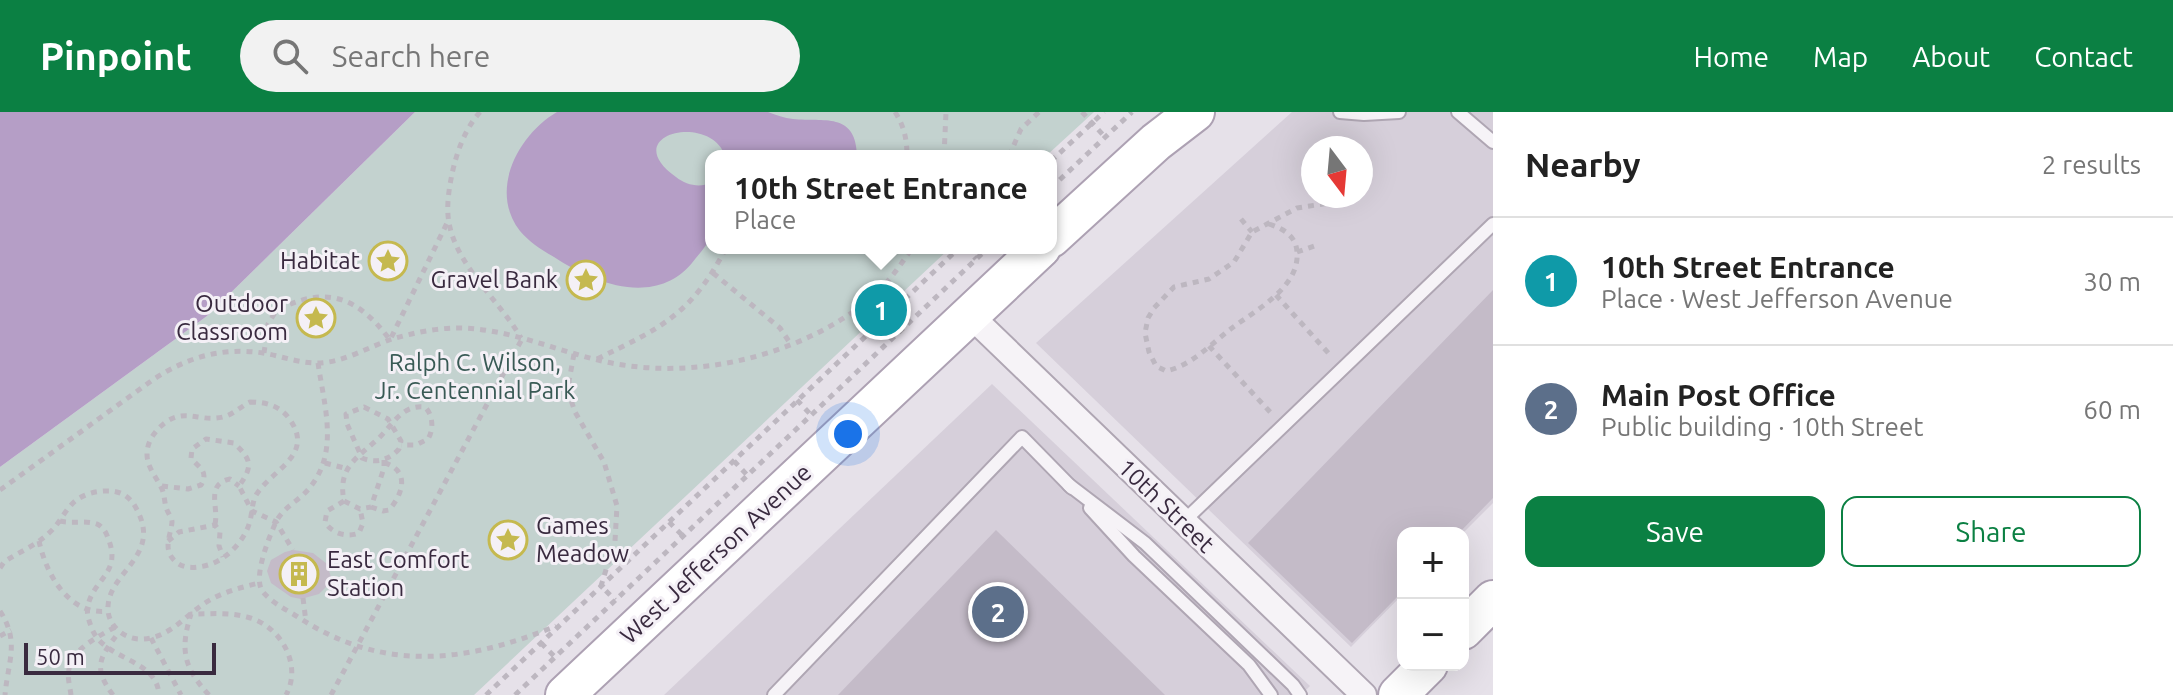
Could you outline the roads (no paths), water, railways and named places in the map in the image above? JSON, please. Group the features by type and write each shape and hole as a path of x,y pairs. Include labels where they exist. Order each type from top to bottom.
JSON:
{"main road":[{"path":"1057,232 1146,150 1195,112"},
{"name":"West Jefferson Avenue","path":"565,695 1035,254"},
{"path":"1469,624 1493,600"},
{"path":"1398,695 1422,671"}],"street":[{"name":"10th Street","path":"970,315 1364,695"}],"lane":[{"path":"1340,112 1399,112"},
{"path":"1458,112 1493,142"},
{"path":"1183,522 1493,224"},
{"path":"774,695 1022,437 1072,488"},
{"path":"1271,695 1249,665 1134,556 1069,485 1145,543 1300,695"}],"place":[{"name":"Habitat","path":"388,261"},
{"name":"Gravel Bank","path":"586,280"},
{"name":"10th Street Entrance","path":"881,310"},
{"name":"Outdoor Classroom","path":"316,318"},
{"name":"Games Meadow","path":"508,540"},
{"name":"East Comfort Station","path":"299,574"},
{"name":"Main Post Office","path":"998,612"}],"park label":[{"name":"Ralph C. Wilson, Jr. Centennial Park","path":"475,377"}]}
